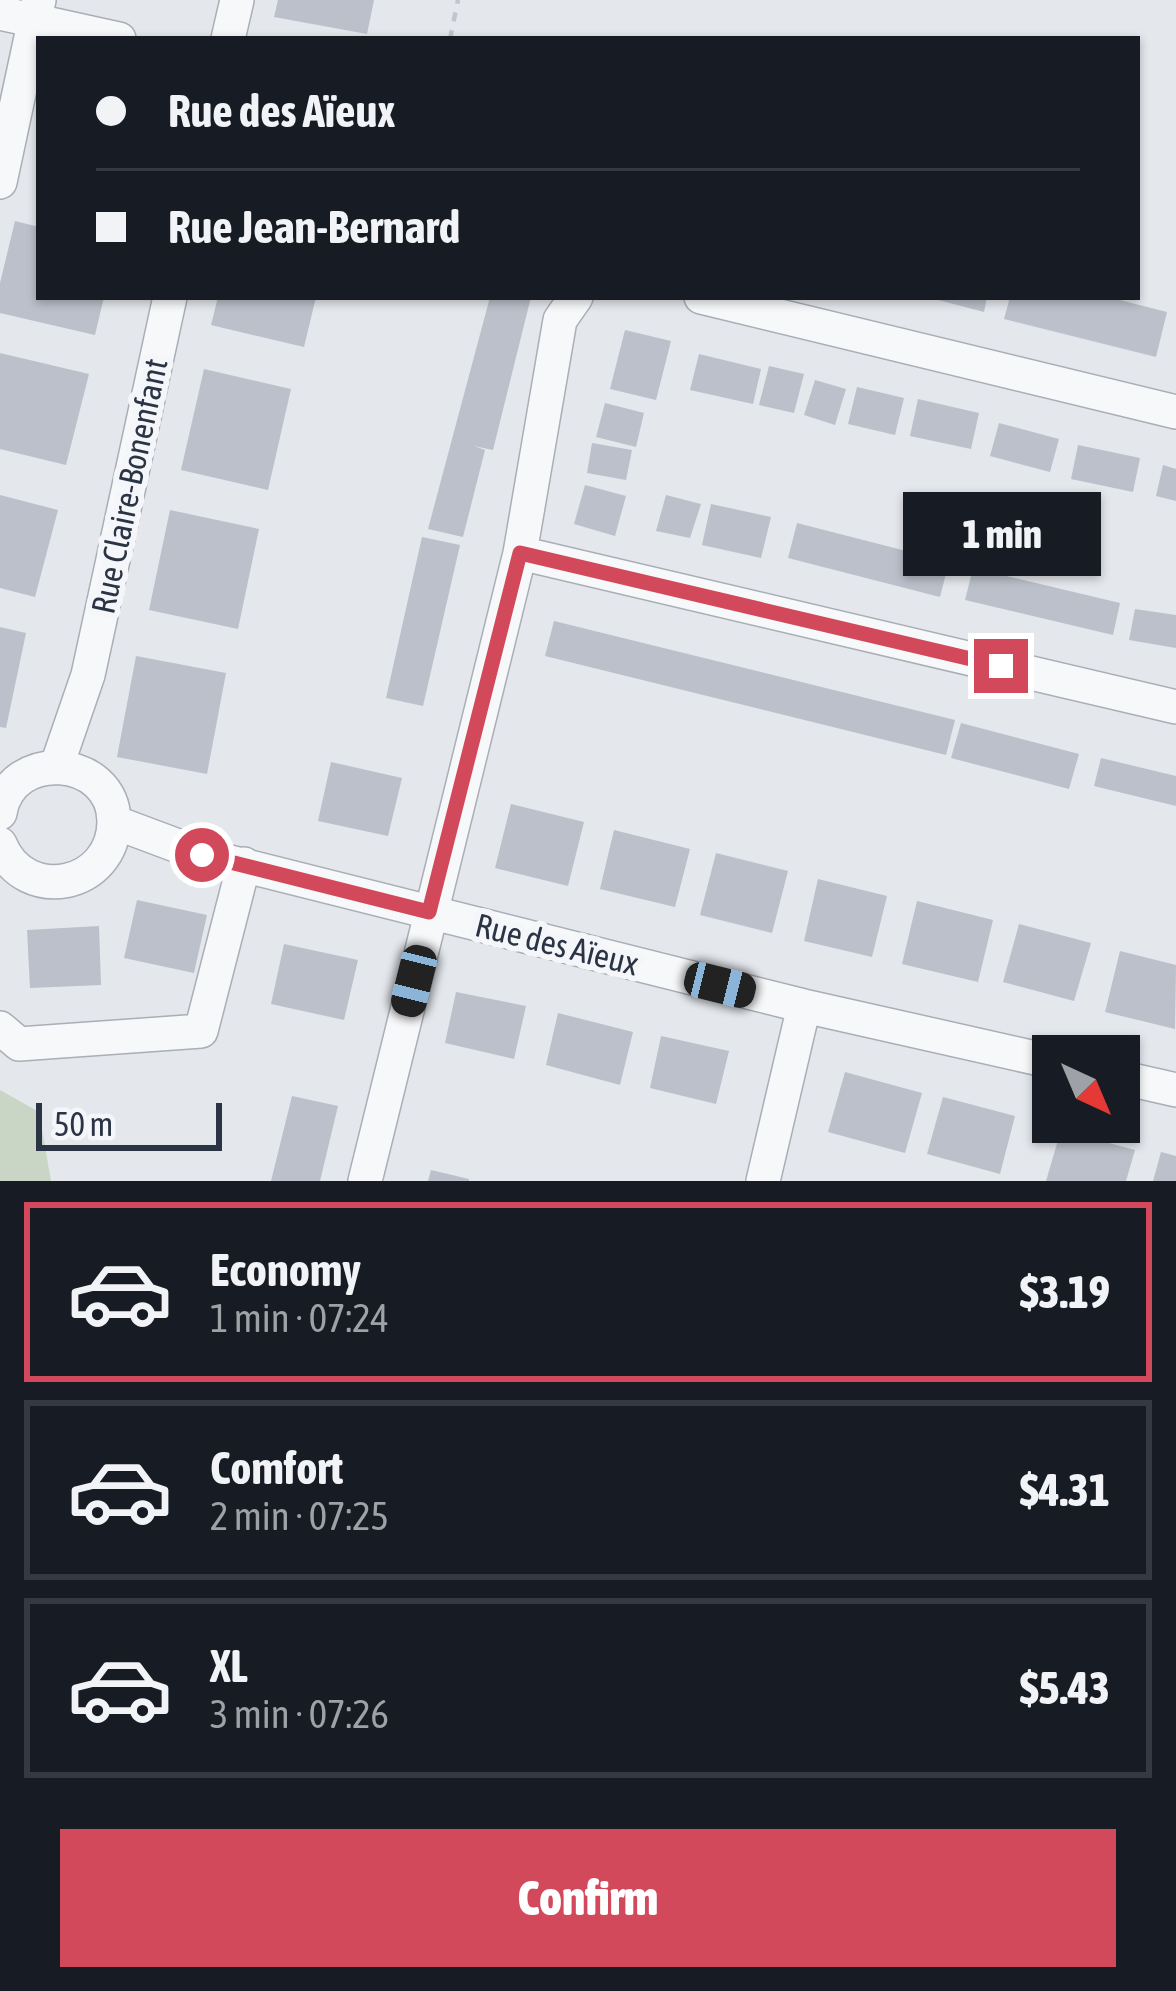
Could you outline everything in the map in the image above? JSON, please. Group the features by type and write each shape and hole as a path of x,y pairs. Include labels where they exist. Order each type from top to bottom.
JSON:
{"street":[{"path":"229,36 237,0"},
{"path":"0,182 36,10"},
{"path":"0,13 36,10 110,36"},
{"name":"Rue Claire-Bonenfant","path":"72,770 88,675 169,300"},
{"path":"365,1181 520,553 560,320 574,300"},
{"path":"714,300 1176,411"},
{"path":"520,553 1176,707"},
{"path":"0,844 5,857 22,874 44,883 67,882 88,873 105,856 114,822 101,788 72,770 25,774 1,802"},
{"name":"Rue des Aïeux","path":"114,822 202,855 803,1006 1032,1058"},
{"name":"Rue des Aïeux","path":"105,856 202,855"},
{"path":"0,1028 20,1044 201,1031 244,865"},
{"path":"764,1181 803,1006"},
{"path":"1140,1082 1176,1090"}],"path":[{"path":"450,36 458,0"}],"green space":[{"path":"0,1090 39,1112 51,1181 0,1181"}],"building":[{"path":"278,0 374,0 367,34 274,17"},
{"path":"15,221 36,226 36,300 103,300 95,335 0,313 0,283"},
{"path":"217,300 315,300 304,347 211,325"},
{"path":"489,300 530,300 493,450 474,446 485,450 463,537 428,529"},
{"path":"938,300 986,300 984,312"},
{"path":"1009,300 1120,300 1167,312 1156,357 1004,319"},
{"path":"625,330 671,341 656,400 610,389"},
{"path":"0,353 89,374 66,465 0,449"},
{"path":"699,354 761,369 753,404 690,390"},
{"path":"769,366 804,374 794,413 759,405"},
{"path":"204,369 291,389 268,490 181,470"},
{"path":"815,380 846,389 835,425 804,415"},
{"path":"857,387 904,398 895,435 848,424"},
{"path":"918,399 979,413 971,449 910,436"},
{"path":"605,403 644,413 636,447 596,437"},
{"path":"999,423 1059,439 1050,472 990,456"},
{"path":"592,443 632,450 626,480 587,473"},
{"path":"1078,445 1140,458 1133,492 1071,479"},
{"path":"1163,465 1176,469 1176,501 1156,496"},
{"path":"585,485 626,496 615,536 574,524"},
{"path":"0,495 58,510 35,597 0,588"},
{"path":"666,495 701,504 690,538 656,531"},
{"path":"711,504 771,517 761,558 702,545"},
{"path":"170,510 259,529 238,629 149,610"},
{"path":"797,523 949,562 940,597 788,558"},
{"path":"422,537 460,545 423,706 386,698"},
{"path":"973,568 1120,603 1113,635 965,600"},
{"path":"1135,609 1176,615 1176,648 1129,640"},
{"path":"554,621 955,720 946,755 545,656"},
{"path":"0,627 26,633 6,728 0,727"},
{"path":"136,656 226,673 207,774 117,757"},
{"path":"961,723 1079,754 1069,789 951,758"},
{"path":"1101,758 1176,776 1176,806 1094,786"},
{"path":"331,762 402,778 388,836 318,821"},
{"path":"511,804 584,822 568,886 495,868"},
{"path":"614,830 690,849 675,907 600,889"},
{"path":"716,853 788,871 772,933 700,915"},
{"path":"818,879 887,896 872,957 804,941"},
{"path":"137,900 207,915 194,973 124,958"},
{"path":"917,901 993,920 978,982 902,964"},
{"path":"1019,924 1091,943 1074,1001 1003,982"},
{"path":"99,926 101,985 30,988 27,930"},
{"path":"284,944 358,960 344,1020 271,1004"},
{"path":"1120,951 1176,965 1175,1029 1105,1012"},
{"path":"456,992 526,1006 514,1059 445,1043"},
{"path":"558,1013 633,1032 620,1085 546,1065"},
{"path":"661,1036 729,1051 716,1104 650,1088"},
{"path":"845,1072 922,1093 905,1153 828,1132"},
{"path":"292,1096 338,1106 320,1181 271,1181"},
{"path":"943,1097 1015,1116 1000,1174 927,1154"},
{"path":"1057,1143 1109,1143 1135,1150 1126,1181 1046,1181"},
{"path":"1161,1152 1176,1156 1176,1181 1153,1181"},
{"path":"431,1170 469,1179 469,1181 428,1181"}],"route":[{"path":"202,855 429,912 520,553 1001,666"}]}
